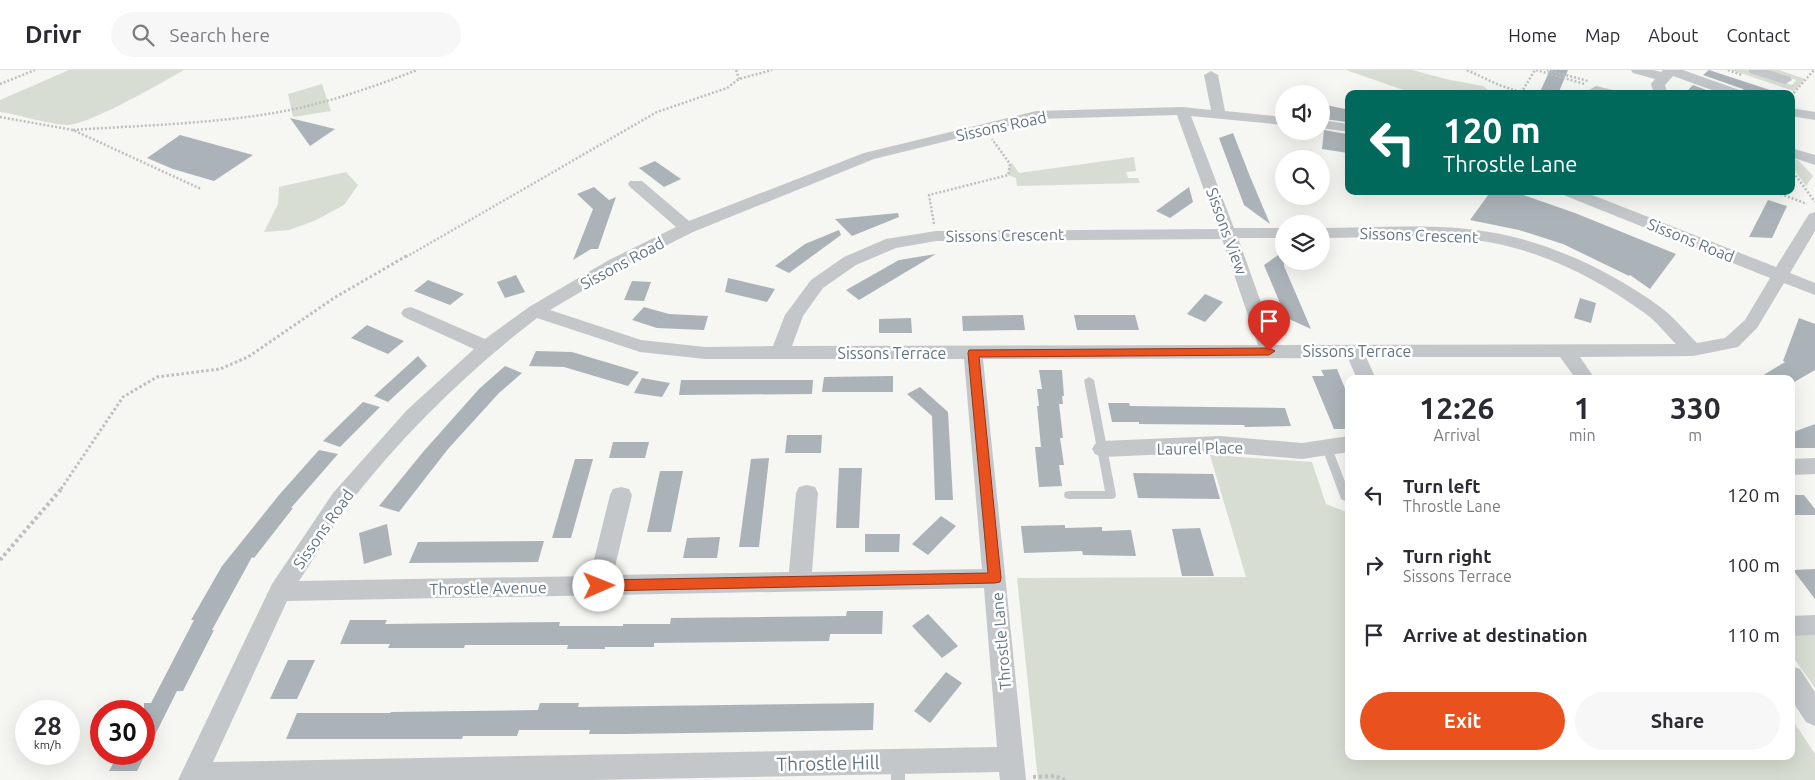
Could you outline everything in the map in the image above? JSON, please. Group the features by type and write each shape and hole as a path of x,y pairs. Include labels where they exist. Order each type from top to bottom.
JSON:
{"street":[{"path":"1638,70 1668,73 1724,90"},
{"path":"1755,70 1785,80"},
{"path":"1660,90 1658,84 1668,73"},
{"path":"1211,76 1219,115"},
{"name":"Sissons Road","path":"193,777 280,591 341,500 414,415 487,347 535,311 615,264 687,228 869,156 1036,115 1182,111 1275,120"},
{"name":"Sissons View","path":"1182,111 1228,233 1269,351"},
{"path":"1795,113 1812,116"},
{"path":"1330,125 1345,127"},
{"path":"1795,153 1815,160"},
{"path":"636,184 687,228"},
{"name":"Sissons Road","path":"1577,195 1815,289"},
{"name":"Sissons Terrace","path":"535,311 640,346 705,353 1693,350 1731,343 1751,324 1815,217"},
{"name":"Sissons Crescent","path":"780,353 794,315 817,284 850,261 892,243 936,236 1275,233"},
{"name":"Sissons Crescent","path":"1330,233 1437,233 1489,237 1548,253 1606,279 1654,311 1693,350"},
{"path":"410,313 487,347"},
{"path":"1354,351 1365,375"},
{"path":"1566,351 1583,375"},
{"name":"Throstle Lane","path":"973,353 1012,769"},
{"name":"Laurel Place","path":"1102,448 1220,444 1302,451 1345,445"},
{"path":"1795,467 1815,466"},
{"path":"800,582 807,493"},
{"path":"599,586 621,495"},
{"name":"Throstle Avenue","path":"280,591 995,578"},
{"path":"1795,626 1815,625"},
{"path":"1795,683 1815,714"},
{"name":"Throstle Hill","path":"193,777 1012,769"}],"lane":[{"path":"1069,495 1110,495 1089,380"},
{"path":"1327,448 1345,496"}],"path":[{"path":"0,84 35,70"},
{"path":"0,118 73,130 236,118 290,110 364,91 417,70"},
{"path":"736,70 740,78"},
{"path":"0,560 57,495 123,397 157,377 220,368 248,357 334,298 605,140 657,112 727,88 740,78 772,70"},
{"path":"1467,70 1513,90"},
{"path":"1523,90 1535,70 1579,82 1596,90"},
{"path":"1795,91 1814,70"},
{"path":"936,236 929,195 1008,176 1010,164 984,128"},
{"path":"73,130 201,189"},
{"path":"1795,174 1815,202"},
{"path":"1784,195 1815,207"},
{"path":"1055,776 1065,780"}],"shaded area":[{"path":"69,70 184,70 125,103 75,124 57,124 0,112 0,100"},
{"path":"1346,70 1412,70 1483,86 1488,90 1404,90"},
{"path":"1731,70 1746,70 1792,85 1796,80 1765,70 1779,70 1805,79 1795,90"},
{"path":"322,84 331,111 293,117 288,94"},
{"path":"1134,157 1136,171 1126,172 1128,178 1138,178 1140,183 1017,186 1016,178 1008,175 1010,164 1012,163 1019,173"},
{"path":"1795,159 1813,176 1806,186 1795,171"},
{"path":"346,172 358,185 344,205 314,221 289,230 264,232 278,204 279,187"},
{"path":"1210,455 1312,462 1326,504 1345,511 1345,760 1795,760 1795,724 1815,754 1815,780 1038,780 1017,578 1246,577"},
{"path":"1795,635 1815,635 1815,688 1795,660"}],"building":[{"path":"1550,70 1568,70 1560,90 1541,90"},
{"path":"1709,70 1770,90 1744,90 1703,75"},
{"path":"1693,85 1706,90 1688,90"},
{"path":"1330,106 1345,109 1345,122 1330,120"},
{"path":"290,118 335,129 310,146"},
{"path":"1330,131 1345,134 1345,153 1322,149 1323,140 1330,140"},
{"path":"1233,133 1270,224 1244,205 1219,138"},
{"path":"180,135 253,155 214,181 173,169 147,158"},
{"path":"655,161 681,179 664,187 639,168"},
{"path":"594,187 609,200 616,197 598,249 591,249 573,260 593,209 577,194"},
{"path":"1189,187 1193,202 1170,218 1156,211"},
{"path":"1488,195 1523,195 1575,213 1676,254 1650,289 1630,275 1563,244 1519,230 1470,220"},
{"path":"1768,200 1787,206 1772,238 1749,237"},
{"path":"898,213 899,217 852,236 835,219"},
{"path":"839,230 841,235 789,273 775,266 805,244"},
{"path":"936,254 859,300 846,290 899,260"},
{"path":"1275,257 1275,270 1286,270 1311,329 1278,314 1282,308 1264,265"},
{"path":"516,275 525,292 505,298 497,282"},
{"path":"728,278 775,289 767,302 725,292"},
{"path":"428,280 464,294 450,305 414,291"},
{"path":"632,281 651,282 644,301 624,300"},
{"path":"1205,294 1223,302 1205,322 1187,314"},
{"path":"1580,298 1596,303 1591,323 1574,318"},
{"path":"644,307 669,314 708,316 704,330 657,328 632,320"},
{"path":"1023,315 1025,330 963,331 962,316"},
{"path":"1074,315 1135,315 1139,330 1077,330"},
{"path":"911,318 912,333 879,333 879,319"},
{"path":"1799,318 1815,324 1815,370 1795,382 1795,375 1764,375 1785,362 1783,361"},
{"path":"367,325 404,341 388,354 351,338"},
{"path":"536,351 572,352 639,372 628,386 564,367 529,366"},
{"path":"418,356 427,366 388,402 374,396"},
{"path":"505,366 522,373 499,393 448,449 399,512 379,506 423,452 479,389"},
{"path":"1337,369 1345,388 1345,429 1334,429 1312,376 1324,376 1321,370"},
{"path":"1039,370 1062,370 1064,396 1062,396 1063,404 1059,404 1063,438 1060,438 1064,465 1059,465 1062,486 1039,487 1035,447 1041,447 1037,406 1039,406 1037,389 1042,389"},
{"path":"893,376 893,392 822,392 824,377"},
{"path":"642,378 670,383 662,397 634,393"},
{"path":"681,380 813,380 812,394 679,395"},
{"path":"920,387 948,412 953,500 935,500 932,416 907,394"},
{"path":"363,402 380,407 340,447 323,441"},
{"path":"1108,403 1129,403 1130,406 1285,408 1291,426 1245,427 1244,425 1112,422"},
{"path":"1815,424 1815,448 1795,448 1795,432"},
{"path":"787,435 822,435 821,453 785,453"},
{"path":"613,442 649,442 645,458 609,458"},
{"path":"319,450 338,454 291,508 293,508 254,558 252,557 212,630 214,630 183,691 177,691 155,735 155,700 153,700 194,620 191,620 222,566 279,495"},
{"path":"769,458 759,547 739,547 751,459"},
{"path":"575,459 593,459 571,538 552,538"},
{"path":"839,468 862,468 859,528 836,528"},
{"path":"660,471 683,471 671,532 647,532"},
{"path":"1133,473 1213,474 1220,499 1138,498"},
{"path":"1795,495 1804,495 1815,509 1815,515 1795,515"},
{"path":"941,516 956,526 928,555 912,544"},
{"path":"387,524 392,555 364,564 359,533"},
{"path":"1065,525 1065,528 1102,527 1102,531 1131,530 1136,556 1083,555 1082,551 1024,553 1021,526"},
{"path":"1200,528 1214,576 1182,576 1172,529"},
{"path":"865,534 900,534 899,552 865,552"},
{"path":"720,537 717,558 683,558 687,538"},
{"path":"544,541 538,562 409,563 418,542"},
{"path":"1815,569 1815,599 1795,573 1795,570"},
{"path":"847,611 883,611 882,634 830,634 829,641 654,643 654,647 605,647 605,649 567,649 568,645 465,645 464,648 388,648 390,644 340,644 350,620 387,620 385,624 560,622 559,626 623,626 623,624 670,624 671,618 846,616"},
{"path":"928,614 958,646 942,658 912,626"},
{"path":"288,660 315,660 297,699 270,699"},
{"path":"946,672 962,683 930,723 914,711"},
{"path":"540,703 579,703 578,707 874,703 873,730 589,734 590,730 519,730 517,736 463,736 462,739 286,739 297,713 538,710"},
{"path":"112,765 140,765 137,771 109,771"}],"route":[{"path":"599,586 995,578 973,353 1269,351"}]}
